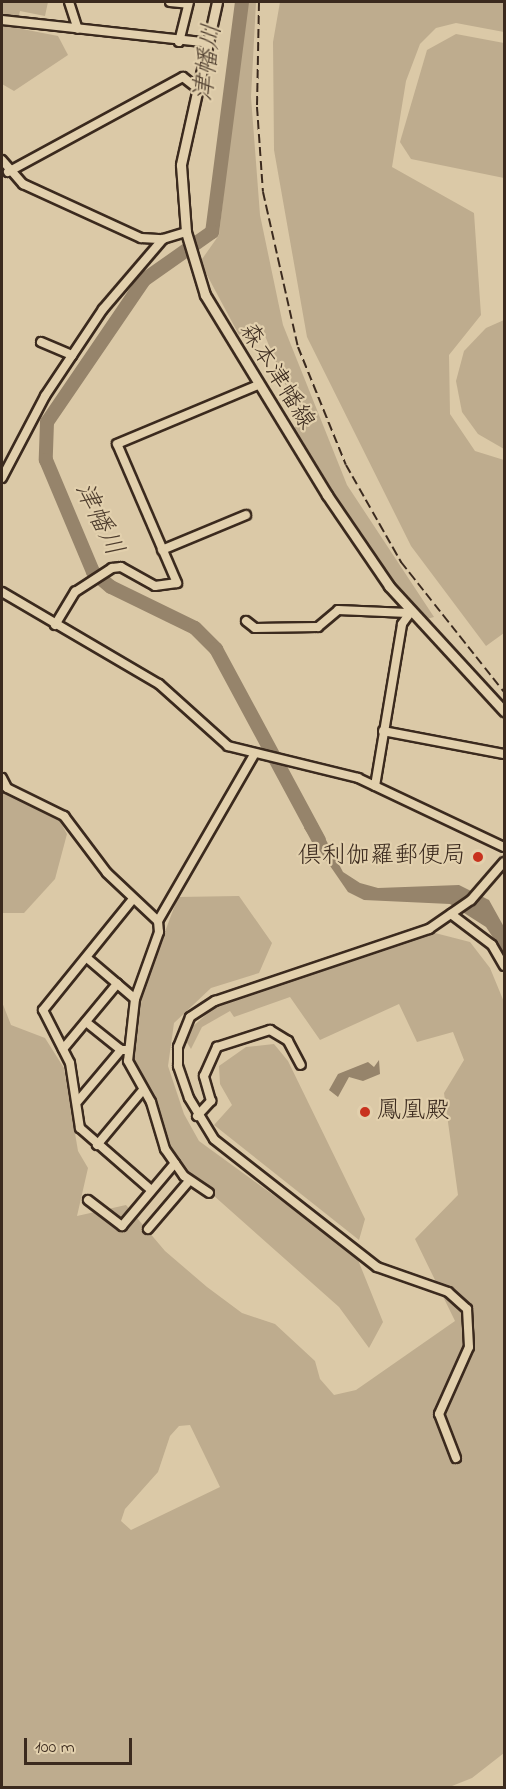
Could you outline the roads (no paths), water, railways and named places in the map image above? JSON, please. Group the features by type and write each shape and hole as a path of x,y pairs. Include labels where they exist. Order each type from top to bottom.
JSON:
{"main road":[{"name":"森本津幡線","path":"217,2 181,165 186,232 194,264 220,324 410,613 504,711"}],"street":[{"path":"69,2 78,29"},
{"path":"170,2 189,3 179,42"},
{"path":"2,20 179,42 209,43"},
{"path":"8,172 183,77 197,88"},
{"path":"2,159 8,172 123,231 163,239"},
{"path":"2,478 72,355 131,271 163,239 186,232"},
{"path":"41,342 72,355"},
{"path":"55,625 83,587 112,568 121,567 155,586 177,584 117,444 258,385"},
{"path":"162,550 246,515"},
{"path":"2,592 159,684 228,746 254,755 294,761 375,786 504,846"},
{"path":"246,621 255,628 318,627 338,610 399,617 410,613"},
{"path":"375,786 402,624 410,613"},
{"path":"383,731 504,754"},
{"path":"78,1101 124,1050 135,999 159,932 158,921 254,755"},
{"path":"2,778 4,787 63,816 75,836 133,899 158,921"},
{"path":"456,1458 439,1413 472,1333 460,1298 370,1262 214,1139 197,1116 178,1066 178,1047 190,1017 215,1001 429,929 490,884 504,862"},
{"path":"133,899 43,1010 63,1049 78,1101 80,1128 151,1190"},
{"path":"452,914 492,945 504,966"},
{"path":"87,958 135,999"},
{"path":"63,1049 117,984"},
{"path":"86,1022 124,1050 154,1111 158,1137 189,1181 209,1193"},
{"path":"197,1116 212,1101 204,1076 217,1047 270,1030 288,1041 301,1065"},
{"path":"97,1145 143,1090"},
{"path":"88,1200 122,1226 175,1163"},
{"path":"148,1229 189,1181"}],"waterway":[{"name":"津幡川","path":"242,2 212,232 144,280 47,422 46,460 93,572 111,587 195,628 216,649 319,840"}],"railway":[{"path":"259,2 257,107 263,192 298,347 346,465 401,562 504,692"}],"place":[{"name":"倶利伽羅郵便局","path":"478,857"},
{"name":"鳳凰殿","path":"365,1112"}]}
